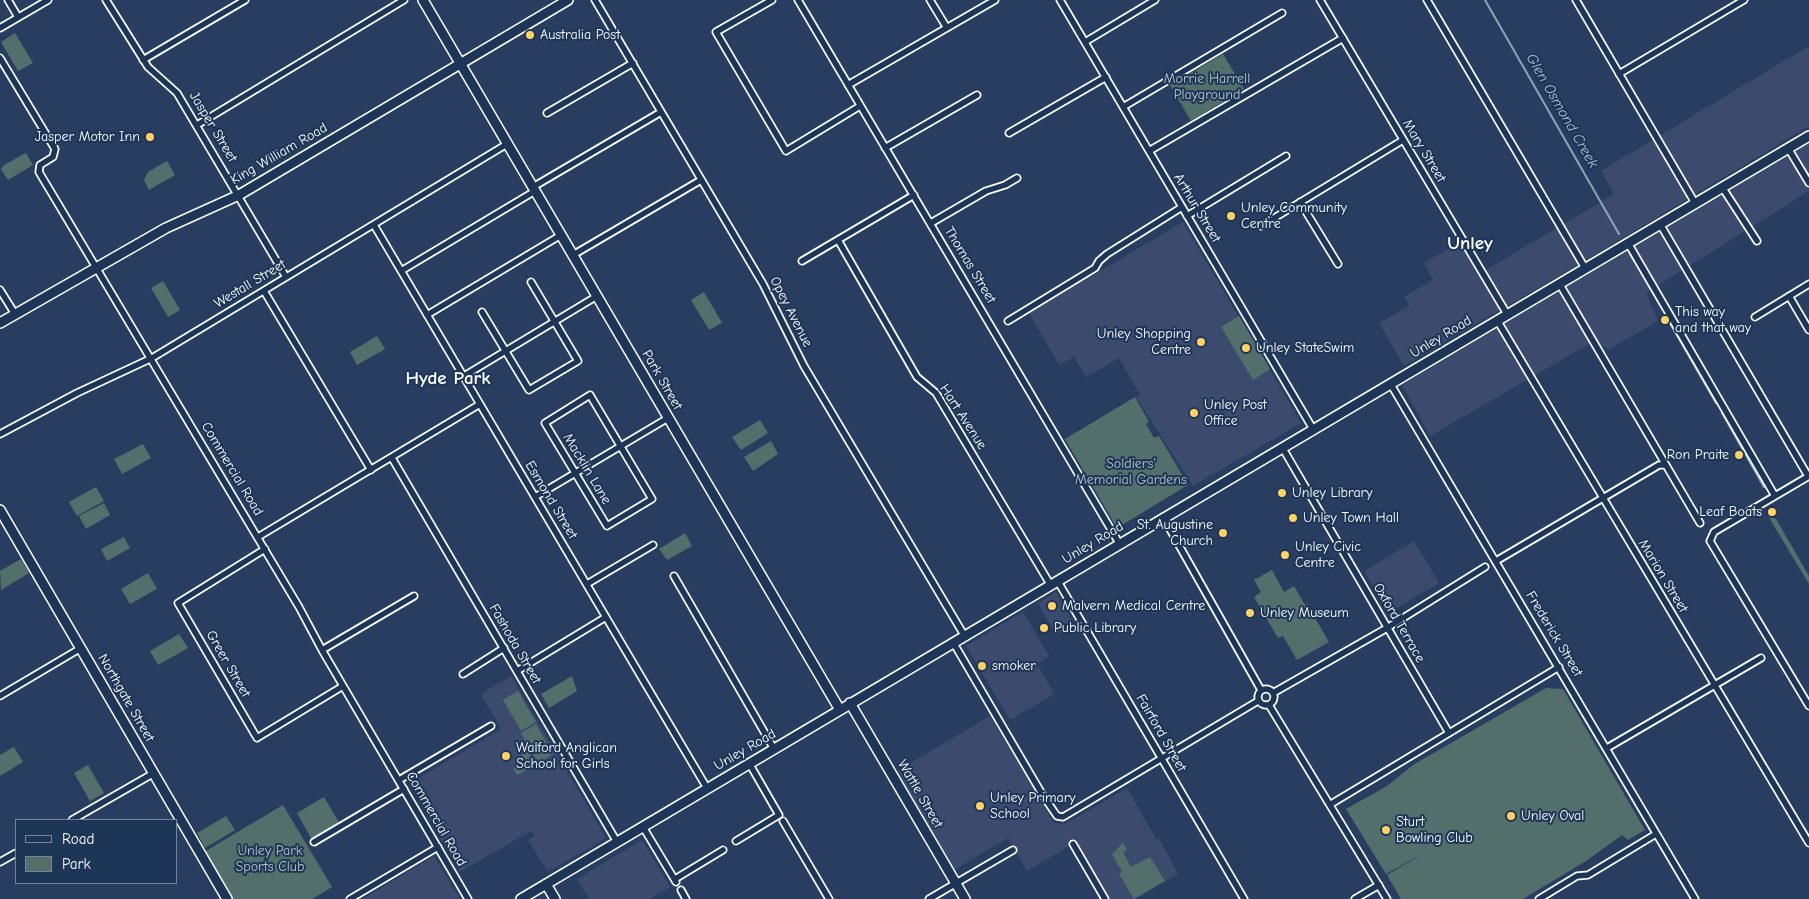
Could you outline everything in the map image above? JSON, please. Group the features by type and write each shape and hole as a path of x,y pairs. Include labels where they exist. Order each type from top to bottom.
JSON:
{"main road":[{"name":"Park Street","path":"422,0 840,710"},
{"name":"King William Road","path":"0,323 181,220 239,195 568,0"},
{"name":"Unley Road","path":"521,899 1809,136"},
{"name":"Northgate Street","path":"0,510 3,522 80,648 227,899"},
{"name":"Wattle Street","path":"850,703 965,899"},
{"path":"546,884 555,899"}],"street":[{"path":"8,0 18,17"},
{"path":"0,28 48,0"},
{"name":"Jasper Street","path":"106,0 148,67 177,93 286,277"},
{"path":"143,60 245,0"},
{"path":"197,125 404,0"},
{"name":"Opey Avenue","path":"595,0 763,284 804,366 964,635"},
{"path":"772,0 716,32 786,151 860,106"},
{"name":"Thomas Street","path":"798,0 1119,544"},
{"path":"930,0 947,28"},
{"path":"848,85 995,0"},
{"name":"Arthur Street","path":"1060,0 1313,429"},
{"path":"1085,42 1155,0"},
{"name":"Mary Street","path":"1320,0 1507,314"},
{"path":"1427,0 1585,268"},
{"path":"1576,0 1696,203"},
{"path":"1619,74 1744,0"},
{"path":"1123,107 1282,13"},
{"path":"1149,151 1342,38"},
{"name":"Commercial Road","path":"0,58 55,150 53,157 40,165 39,172 317,636 322,650 468,899"},
{"path":"547,114 633,63"},
{"path":"1009,133 1106,77"},
{"path":"885,148 977,95"},
{"path":"401,270 661,112"},
{"path":"1261,226 1403,140"},
{"name":"Westall Street","path":"0,434 77,393 152,358 507,144"},
{"path":"1788,148 1809,183"},
{"path":"1187,216 1286,156"},
{"path":"930,223 986,191 1005,185 1017,178"},
{"path":"573,255 701,180"},
{"path":"1722,187 1757,241"},
{"path":"802,261 914,195"},
{"path":"1300,202 1338,264"},
{"path":"1008,321 1095,268 1099,260 1107,254 1182,207"},
{"path":"1660,224 1809,476 1714,532 1710,541 1809,706"},
{"name":"Esmond Street","path":"374,225 707,788"},
{"path":"427,315 561,235"},
{"name":"Hart Avenue","path":"838,240 917,377 936,393 1054,582"},
{"path":"1628,243 1775,496"},
{"path":"482,312 529,390 578,361 532,282"},
{"path":"1559,283 1660,454 1664,465 1700,523"},
{"path":"1755,317 1809,284"},
{"path":"0,290 14,314"},
{"path":"264,291 371,470"},
{"path":"464,376 597,296"},
{"path":"1789,296 1809,330"},
{"name":"Marion Street","path":"1497,320 1809,843"},
{"name":"Frederick Street","path":"1390,383 1695,899"},
{"name":"Macklin Lane","path":"590,396 620,446 652,499 607,526 545,422 590,396"},
{"path":"258,537 480,404"},
{"path":"535,497 668,418"},
{"name":"Oxford Terrace","path":"1282,447 1449,733"},
{"name":"Fashoda Street","path":"392,458 617,842"},
{"path":"1496,561 1659,465 1664,465"},
{"path":"1163,518 1261,690"},
{"path":"586,584 653,545"},
{"name":"Greer Street","path":"265,549 178,603 257,738 343,686"},
{"path":"1274,693 1387,628 1484,567"},
{"path":"674,576 774,749"},
{"name":"Fairford Street","path":"1054,582 1244,899"},
{"path":"322,650 414,596"},
{"path":"517,672 606,617"},
{"path":"953,642 1051,810 1057,816 1063,817 1258,701"},
{"path":"0,696 80,648"},
{"path":"463,674 504,648"},
{"path":"1607,748 1761,658"},
{"path":"1331,804 1559,667"},
{"path":"1261,690 1269,689 1274,693"},
{"path":"1258,701 1258,694 1261,690"},
{"path":"1270,705 1274,699 1274,693"},
{"path":"1258,701 1263,705 1270,705"},
{"path":"1270,705 1387,899"},
{"path":"399,780 491,726"},
{"path":"736,841 780,815 749,763"},
{"path":"74,819 154,773"},
{"path":"314,842 404,789"},
{"path":"783,821 829,899"},
{"path":"643,827 675,880 723,850"},
{"path":"1543,898 1578,876 1588,875 1656,834"},
{"path":"1073,844 1105,899"},
{"path":"350,899 438,847"},
{"path":"929,899 1012,850"},
{"path":"0,862 15,854"},
{"path":"1355,899 1379,885"},
{"path":"681,890 686,899"}],"shaded area":[{"path":"1809,46 1809,126 1576,266 1404,366 1379,323 1409,306 1404,297 1433,280 1424,263 1460,242 1479,274 1614,194 1601,171"},
{"path":"1809,142 1809,191 1646,293 1658,321 1610,349 1591,343 1430,436 1402,385"},
{"name":"Unley Shopping Centre","path":"1183,222 1301,423 1193,486 1136,397 1140,395 1119,358 1086,377 1074,357 1059,365 1029,313"},
{"path":"1414,541 1439,583 1389,613 1364,571"},
{"path":"1056,592 1074,624 1056,635 1038,603"},
{"path":"1023,612 1049,656 1037,664 1054,694 1010,720 966,646"},
{"name":"Walford Anglican School for Girls","path":"511,676 606,838 548,872 528,840 535,836 531,831 460,872 409,784 501,729 481,694"},
{"name":"Unley Primary School","path":"990,716 1054,823 1065,824 1127,788 1156,839 1159,838 1178,874 1134,899 1110,899 1076,842 1027,871 1008,838 954,870 897,771"},
{"path":"640,841 644,843 670,887 650,899 589,899 577,879"},
{"path":"434,856 460,899 363,899"}],"green space":[{"path":"15,33 33,63 18,71 1,42"},
{"name":"Morrie Harrell Playground","path":"1223,54 1244,89 1191,121 1170,85"},
{"path":"26,153 33,165 8,180 1,169 4,165"},
{"path":"167,161 175,175 149,190 144,180 148,172"},
{"path":"163,281 180,310 168,317 151,288"},
{"path":"704,292 722,323 709,330 691,300"},
{"name":"Unley StateSwim","path":"1239,316 1270,369 1253,380 1221,327"},
{"path":"377,336 385,349 357,365 350,352"},
{"name":"Soldiers' Memorial Gardens","path":"1135,397 1149,422 1146,424 1154,438 1159,436 1188,485 1117,528 1065,439"},
{"path":"760,420 768,433 741,450 732,437"},
{"path":"771,441 778,454 753,471 744,457"},
{"path":"143,444 151,458 122,474 114,459"},
{"path":"96,487 104,501 77,516 69,502"},
{"path":"104,503 110,515 86,529 79,516"},
{"path":"1768,516 1776,519 1809,576 1809,584"},
{"path":"685,533 692,546 667,560 659,549"},
{"path":"124,537 130,548 107,561 101,549"},
{"path":"21,559 29,573 1,590 0,571"},
{"path":"1272,570 1284,592 1294,586 1329,642 1297,660 1283,636 1278,638 1254,597 1261,592 1254,580"},
{"path":"148,573 157,589 130,604 121,589"},
{"path":"179,634 188,648 158,665 150,651"},
{"path":"572,676 577,691 549,708 541,694"},
{"path":"1546,688 1563,689 1645,830 1628,840 1622,835 1586,861 1523,899 1401,899 1387,875 1424,853 1386,874 1346,809 1387,786 1413,765"},
{"path":"518,691 536,722 521,731 503,700"},
{"path":"536,724 553,754 538,763 521,733"},
{"path":"14,747 23,762 0,776 0,755"},
{"path":"528,751 536,765 517,775 513,768 518,766 520,756"},
{"path":"88,765 104,793 90,801 74,773"},
{"path":"324,797 340,824 312,840 297,813"},
{"name":"Unley Park Sports Club","path":"283,805 332,887 312,899 232,899 204,852"},
{"path":"226,816 235,830 205,848 197,833"},
{"path":"1123,843 1127,850 1123,852 1131,867 1150,857 1165,881 1134,899 1119,874 1122,872 1112,854"}],"waterway":[{"name":"Glen Osmond Creek","path":"1485,0 1619,234"},
{"name":"Glen Osmond Creek","path":"1630,254 1663,310"},
{"name":"Glen Osmond Creek","path":"1667,318 1716,403"},
{"name":"Glen Osmond Creek","path":"1722,413 1764,487"}],"place":[{"name":"Australia Post","path":"530,35"},
{"name":"Jasper Motor Inn","path":"150,137"},
{"name":"Unley Community Centre","path":"1231,216"},
{"name":"This way and that way","path":"1665,320"},
{"name":"Unley Shopping Centre","path":"1201,342"},
{"name":"Unley StateSwim","path":"1246,348"},
{"name":"Unley Post Office","path":"1194,413"},
{"name":"Ron Praite","path":"1739,455"},
{"name":"Unley Library","path":"1282,493"},
{"name":"Leaf Boats","path":"1772,512"},
{"name":"Unley Town Hall","path":"1293,518"},
{"name":"St. Augustine Church","path":"1223,533"},
{"name":"Unley Civic Centre","path":"1285,555"},
{"name":"Malvern Medical Centre","path":"1052,606"},
{"name":"Unley Museum","path":"1250,613"},
{"name":"Public Library","path":"1044,628"},
{"name":"smoker","path":"982,666"},
{"name":"Walford Anglican School for Girls","path":"506,756"},
{"name":"Unley Primary School","path":"980,806"},
{"name":"Unley Oval","path":"1511,816"},
{"name":"Sturt Bowling Club","path":"1386,830"}],"district":[{"name":"Unley","path":"1470,244"},
{"name":"Hyde Park","path":"448,379"}]}
